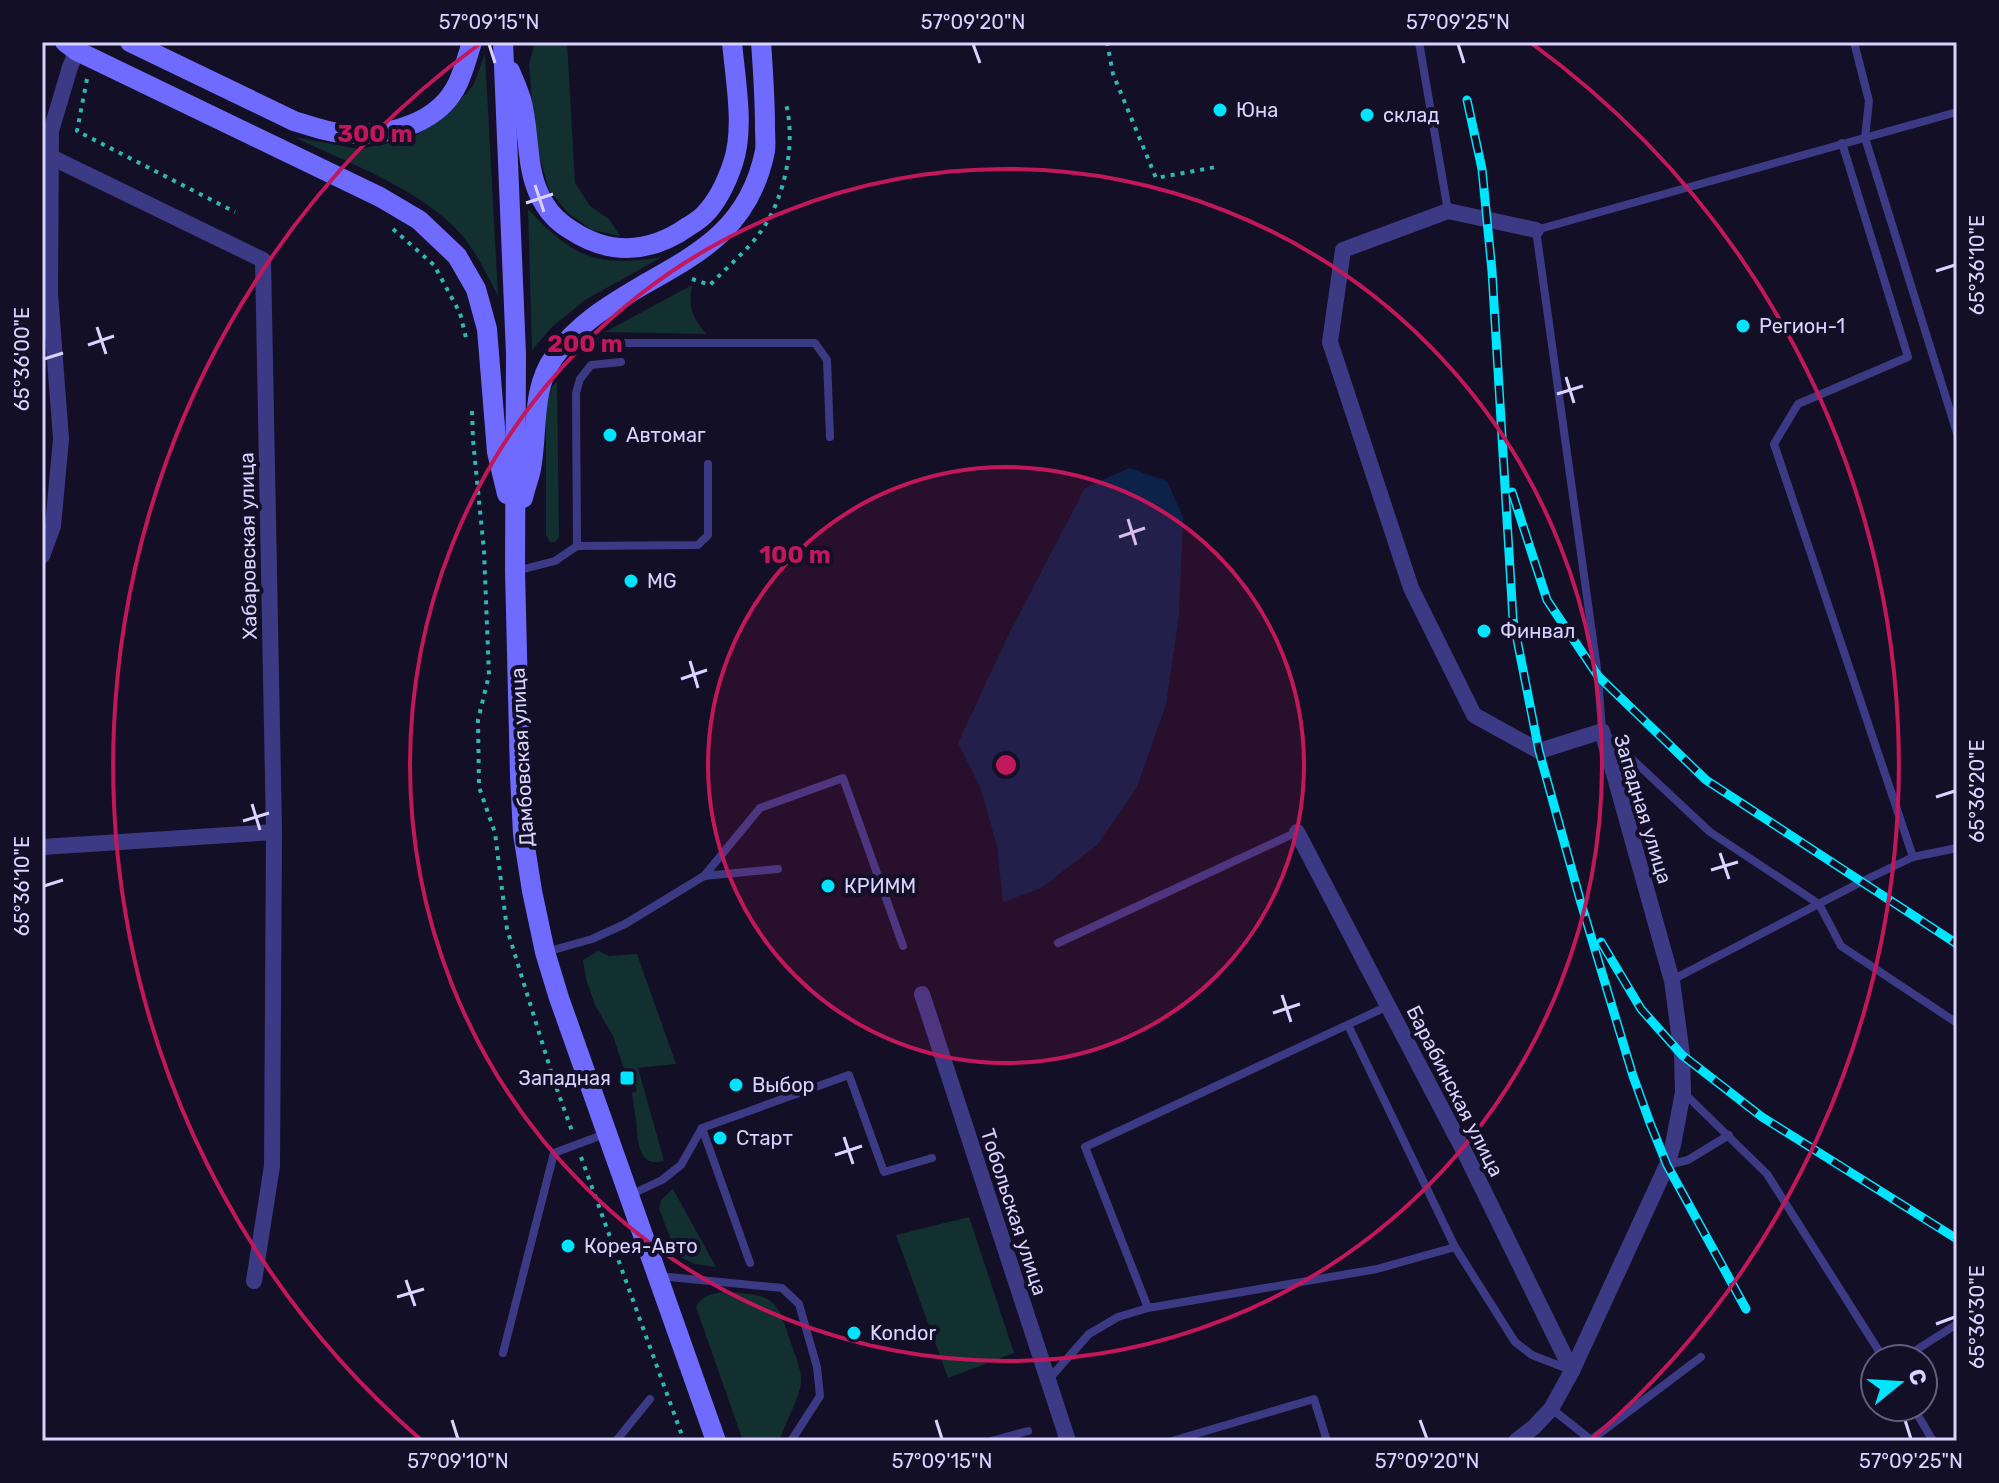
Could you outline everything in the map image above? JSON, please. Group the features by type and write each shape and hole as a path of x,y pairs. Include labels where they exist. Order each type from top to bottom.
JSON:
{"main road":[{"path":"130,42 294,121 352,134 384,133 416,124 439,109 457,85 472,42"},
{"path":"503,48 522,101 530,166 546,208 563,225 588,241 613,248 645,247 675,235 704,215 724,188 735,159 739,124 732,42"},
{"path":"515,525 531,468 541,382 552,359 569,338 605,307 678,266 715,240 740,214 754,186 765,150 761,42"},
{"name":"Дамбовская улица","path":"503,48 516,354 515,571 523,834 545,952 573,1041 716,1441"},
{"path":"71,53 380,197 419,220 457,256 476,289 487,329 497,452 515,525"}],"street":[{"path":"42,556 53,526 61,439 50,293 51,131 71,53"},
{"name":"Хабаровская улица","path":"51,157 263,260 274,832 272,1166 254,1281"},
{"path":"1448,211 1536,230"},
{"name":"Западная улица","path":"1448,211 1343,250 1330,342 1411,588 1474,715 1539,751 1602,731 1672,981 1682,1055 1683,1092 1667,1165 1572,1371 1551,1409 1516,1441"},
{"path":"42,847 274,832"},
{"name":"Барабинская улица","path":"1297,832 1467,1157 1572,1371"},
{"name":"Тобольская улица","path":"922,994 1068,1441"}],"lane":[{"path":"1419,42 1448,211"},
{"path":"1854,42 1869,101 1865,138 1957,433"},
{"path":"1957,112 1536,230 1596,661 1602,731 1710,832 1819,904 1841,946 1957,1023"},
{"path":"1842,143 1908,357 1798,404 1774,444 1913,857"},
{"path":"569,338 608,343 815,343 827,360 830,437"},
{"path":"577,546 576,393 580,379 591,365 621,362"},
{"path":"515,571 555,561 577,546 698,545 708,535 708,464"},
{"path":"545,952 592,939 625,924 704,876 760,808 843,778 903,946"},
{"path":"1058,943 1297,832"},
{"path":"1672,981 1913,857 1957,848"},
{"path":"704,876 778,869"},
{"path":"1148,1308 1085,1147 1389,1006"},
{"path":"1348,1025 1455,1247 1515,1342 1532,1355 1572,1371"},
{"path":"629,1195 662,1180 681,1165 702,1128 849,1075 884,1172 932,1158"},
{"path":"1683,1092 1767,1174 1874,1343"},
{"path":"702,1128 750,1263"},
{"path":"503,1353 554,1153 606,1133"},
{"path":"1667,1165 1688,1160 1729,1135"},
{"path":"1048,1380 1089,1334 1118,1317 1148,1308 1377,1269 1455,1247"},
{"path":"657,1275 782,1288 799,1304 817,1367 820,1396 791,1441"},
{"path":"1927,1343 1957,1324"},
{"path":"1551,1409 1591,1440 1701,1357"},
{"path":"616,1441 650,1399"},
{"path":"1172,1441 1314,1399 1327,1441"},
{"path":"1922,1423 1933,1441"},
{"path":"991,1441 1028,1431"}],"path":[{"path":"1107,42 1113,74 1156,178 1216,167"},
{"path":"71,53 87,79 95,82"},
{"path":"87,79 77,131 235,212"},
{"path":"385,222 434,265 460,313 470,355"},
{"path":"577,1144 684,1441"}],"green space":[{"path":"535,42 567,42 575,183 590,206 609,219 620,236 592,230 568,213 549,190 535,140 529,64"},
{"path":"485,54 498,296 471,248 443,217 382,178 294,137 359,149 410,139 443,118 473,86"},
{"path":"528,209 559,238 587,255 620,261 662,257 585,300 552,327 532,350"},
{"path":"692,285 692,311 706,334 605,332"},
{"path":"557,381 559,537 555,542 550,542 546,535 546,405"},
{"path":"598,951 609,956 637,954 676,1064 638,1068 664,1161 649,1160 641,1150 632,1093 637,1091 630,1069 624,1069 613,1036 595,1005 586,979 583,960"},
{"path":"673,1189 716,1267 695,1264 682,1258 675,1250 659,1209 661,1200"},
{"path":"969,1217 1014,1353 948,1378 896,1235"},
{"path":"724,1292 764,1297 777,1308 787,1330 801,1383 779,1441 743,1441 696,1307 708,1296"}],"water":[{"path":"1129,468 1167,481 1183,517 1179,615 1166,704 1137,787 1097,845 1041,888 1003,902 997,846 981,789 958,743 1009,634 1085,488"}],"railway":[{"path":"1467,100 1482,169 1492,271 1513,619 1539,751 1581,903 1650,1123 1667,1165 1746,1309"},
{"path":"1512,492 1547,600 1598,676 1706,780 1957,944"},
{"path":"1601,942 1641,1009 1682,1055 1762,1117 1957,1239"}],"place":[{"name":"Юна","path":"1220,110"},
{"name":"склад","path":"1367,115"},
{"name":"Регион-1","path":"1743,326"},
{"name":"Автомаг","path":"610,435"},
{"name":"MG","path":"631,581"},
{"name":"Финвал","path":"1484,631"},
{"name":"КРИММ","path":"828,886"},
{"name":"Западная","path":"627,1078"},
{"name":"Выбор","path":"736,1085"},
{"name":"Старт","path":"720,1138"},
{"name":"Корея-Авто","path":"568,1246"},
{"name":"Kondor","path":"854,1333"}]}
